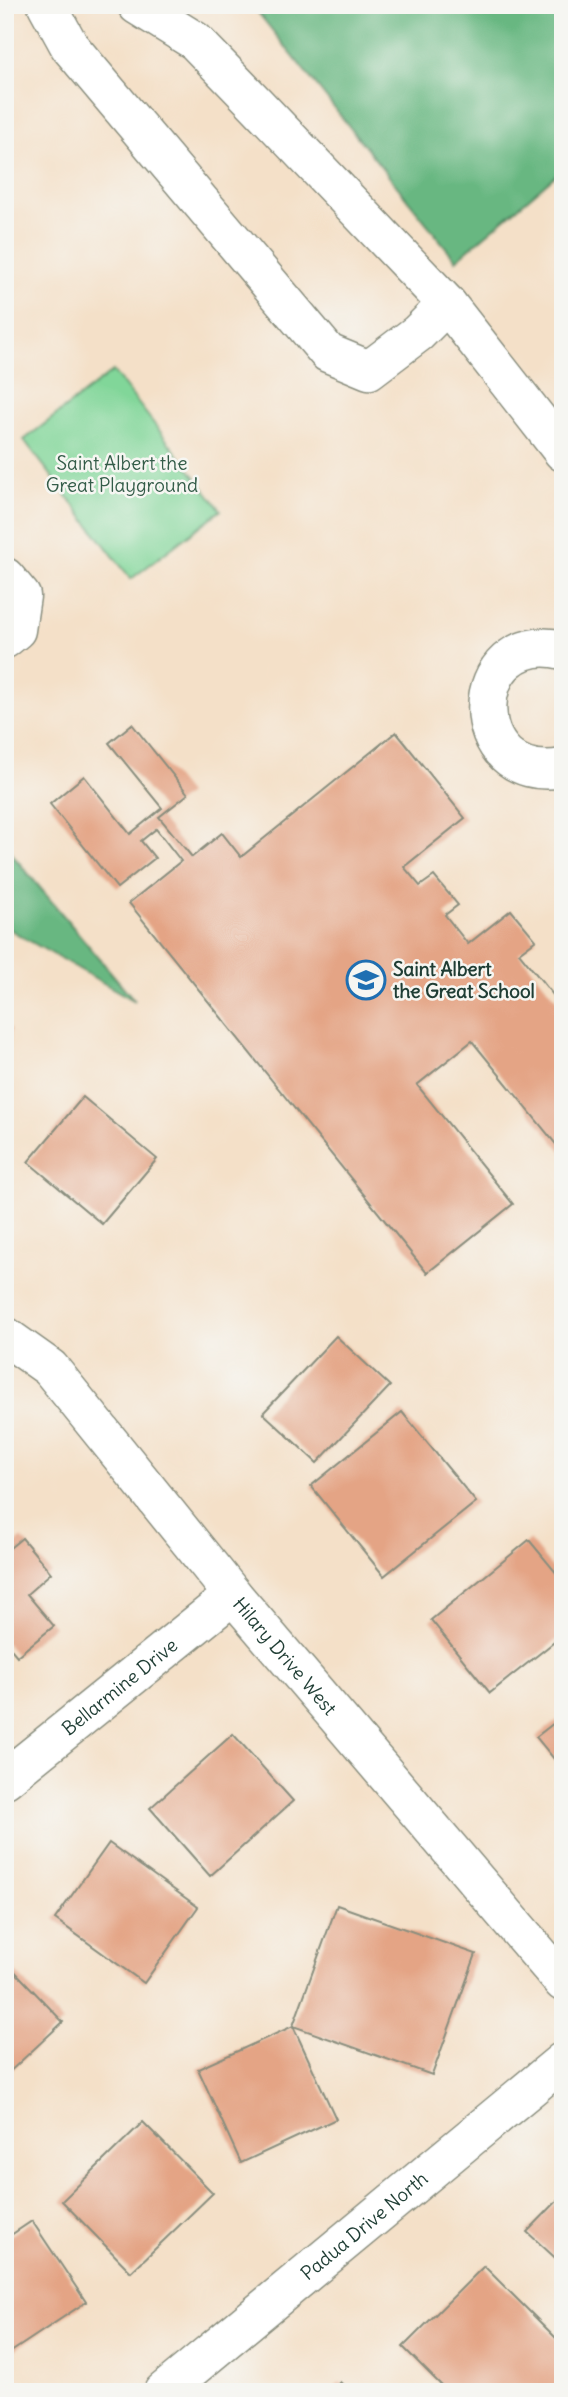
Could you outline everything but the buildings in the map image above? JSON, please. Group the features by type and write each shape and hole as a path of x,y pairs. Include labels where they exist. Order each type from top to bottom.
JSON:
{"street":[{"path":"47,5 70,47 328,353 369,370 418,333 447,304"},
{"path":"137,5 195,41 447,304 563,452"},
{"path":"5,577 22,597 16,630 5,639"},
{"path":"563,650 532,647 504,664 489,688 485,715 498,744 516,764 550,770 563,768"},
{"name":"Hilary Drive West","path":"5,1336 50,1368 233,1595 563,1982"},
{"name":"Bellarmine Drive","path":"5,1779 233,1595"},
{"name":"Padua Drive North","path":"163,2392 563,2061"}],"green space":[{"path":"252,5 563,5 563,169 456,260"},
{"name":"Saint Albert the Great Playground","path":"113,371 221,510 131,579 24,440"},
{"path":"5,846 135,1001 5,927"}],"place":[{"name":"Saint Albert the Great School","path":"366,980"}]}
